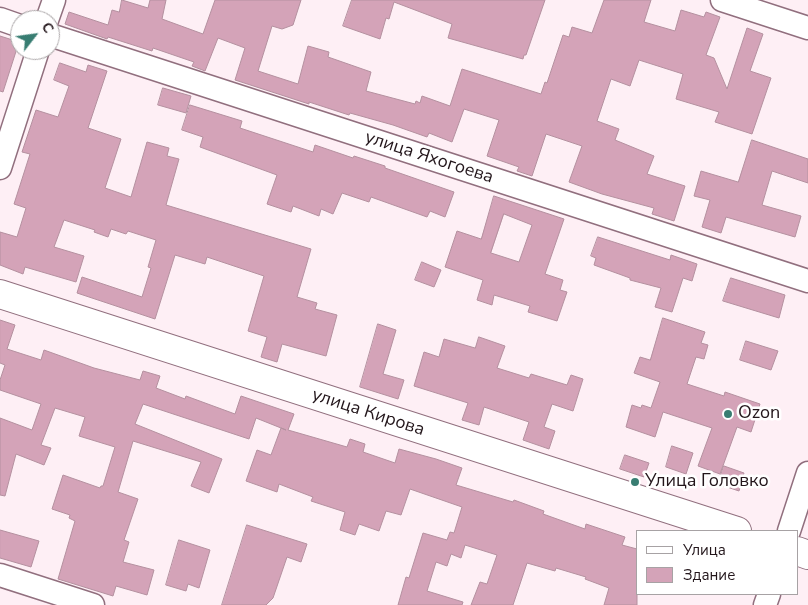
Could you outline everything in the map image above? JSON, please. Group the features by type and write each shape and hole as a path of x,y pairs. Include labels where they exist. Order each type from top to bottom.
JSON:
{"main road":[{"name":"улица Кирова","path":"0,294 734,530"}],"street":[{"path":"722,0 808,28"},
{"name":"улица Яхогоева","path":"60,38 808,281"},
{"path":"0,168 35,60"},
{"path":"789,530 808,474"},
{"path":"0,575 93,605"}],"building":[{"path":"122,0 148,8 150,0 166,0 162,19 203,34 215,0 301,0 293,25 282,29 272,26 258,71 298,84 308,46 329,52 328,57 371,72 366,91 415,104 416,101 420,103 422,96 450,106 462,69 541,94 545,82 547,83 563,35 569,37 572,27 592,33 604,0 651,0 644,22 675,31 681,10 704,17 706,12 720,17 706,55 714,58 727,89 747,28 763,34 750,71 771,78 752,134 715,122 719,112 676,99 683,74 639,60 630,86 611,79 597,121 619,129 615,140 654,156 647,174 685,186 674,221 652,214 654,208 602,194 569,182 582,146 546,134 532,176 517,171 519,167 487,156 499,120 464,109 452,142 429,133 427,137 393,125 350,113 349,115 309,102 309,104 235,80 245,48 218,38 205,71 192,66 194,62 153,48 152,51 108,37 107,39 65,24 69,12 108,25 112,10 119,12"},
{"path":"352,0 545,0 523,59 448,38 452,24 394,2 389,19 386,18 380,39 343,26"},
{"path":"0,36 10,39 10,60 13,60 3,92 0,91"},
{"path":"60,63 86,72 88,65 107,71 88,128 121,139 105,188 131,197 147,142 169,148 167,156 179,159 166,205 311,249 297,297 317,303 315,309 337,315 326,356 282,344 277,362 261,357 267,337 248,331 264,276 207,257 205,264 175,255 155,319 77,293 82,277 142,297 151,268 148,267 156,240 128,231 126,234 111,229 108,237 94,232 95,230 64,220 54,247 84,256 76,282 25,267 23,274 0,265 0,232 17,237 26,208 14,204 30,154 22,152 36,110 58,117 69,86 54,80"},
{"path":"163,88 191,96 186,113 158,105"},
{"path":"190,105 242,121 240,128 313,152 315,145 353,158 354,156 454,192 445,217 430,211 427,217 371,197 369,202 342,193 333,214 321,209 319,216 293,206 291,212 267,204 277,175 200,147 203,137 182,130"},
{"path":"752,140 808,159 808,183 772,171 762,205 801,216 795,237 726,217 721,233 702,227 710,200 694,196 701,171 738,182"},
{"path":"494,196 564,219 545,274 563,280 560,290 567,292 557,321 528,312 530,306 494,295 492,305 477,300 483,280 445,267 457,231 481,239","holes":["504,214 532,225 519,262 491,253"]},
{"path":"598,237 670,260 671,255 697,264 692,281 683,278 672,312 655,307 661,288 630,280 630,278 594,265 596,258 591,256"},
{"path":"422,262 441,270 434,287 415,280"},
{"path":"731,278 785,295 779,318 723,301"},
{"path":"663,318 705,332 701,343 708,345 704,359 696,357 687,384 724,396 725,392 760,404 751,432 737,427 720,474 698,466 712,428 663,412 655,437 626,427 632,405 641,408 642,405 651,408 660,382 634,373 640,357 650,360"},
{"path":"0,320 15,325 7,349 41,360 44,350 94,368 140,380 143,371 160,376 156,388 185,399 186,396 235,414 241,396 294,414 288,430 347,447 350,439 365,444 363,452 395,463 399,449 462,468 456,485 513,502 514,500 544,511 543,514 585,529 586,524 625,537 622,545 636,549 637,605 604,605 609,588 585,579 586,577 556,568 555,571 527,563 513,605 471,605 480,582 487,584 497,555 465,545 461,558 451,554 447,566 436,562 427,591 463,602 462,605 398,605 406,577 409,578 423,533 447,540 450,532 454,533 462,507 410,489 401,515 386,511 379,531 359,524 355,535 340,530 345,512 311,501 313,497 279,484 277,492 246,481 257,450 271,455 281,428 256,418 249,439 143,404 135,424 222,459 209,493 191,486 201,462 133,441 118,492 138,499 124,540 129,542 123,562 154,570 147,595 116,586 113,596 58,579 75,521 69,518 70,515 52,509 63,475 100,488 103,486 115,447 79,436 85,417 55,408 41,445 51,448 44,465 16,454 5,496 0,495 0,418 32,430 41,404 0,390 0,380 5,365 0,363"},
{"path":"378,324 396,330 383,374 404,380 398,399 360,387"},
{"path":"479,337 505,346 497,368 529,378 531,374 567,385 571,375 583,379 573,411 552,404 544,427 555,431 549,449 523,440 529,422 484,407 479,425 462,420 468,403 414,386 424,352 439,357 444,339 475,348"},
{"path":"746,341 778,351 771,370 740,360"},
{"path":"672,446 693,453 686,474 666,467"},
{"path":"625,455 649,463 644,477 620,469"},
{"path":"724,466 744,473 739,491 718,484"},
{"path":"247,525 307,544 301,562 287,557 273,598 266,605 222,605"},
{"path":"0,530 39,541 31,567 0,558"},
{"path":"179,540 210,550 199,588 188,584 186,591 166,585"}],"place":[{"name":"Ozon","path":"728,414"},
{"name":"Улица Головко","path":"635,482"}]}
